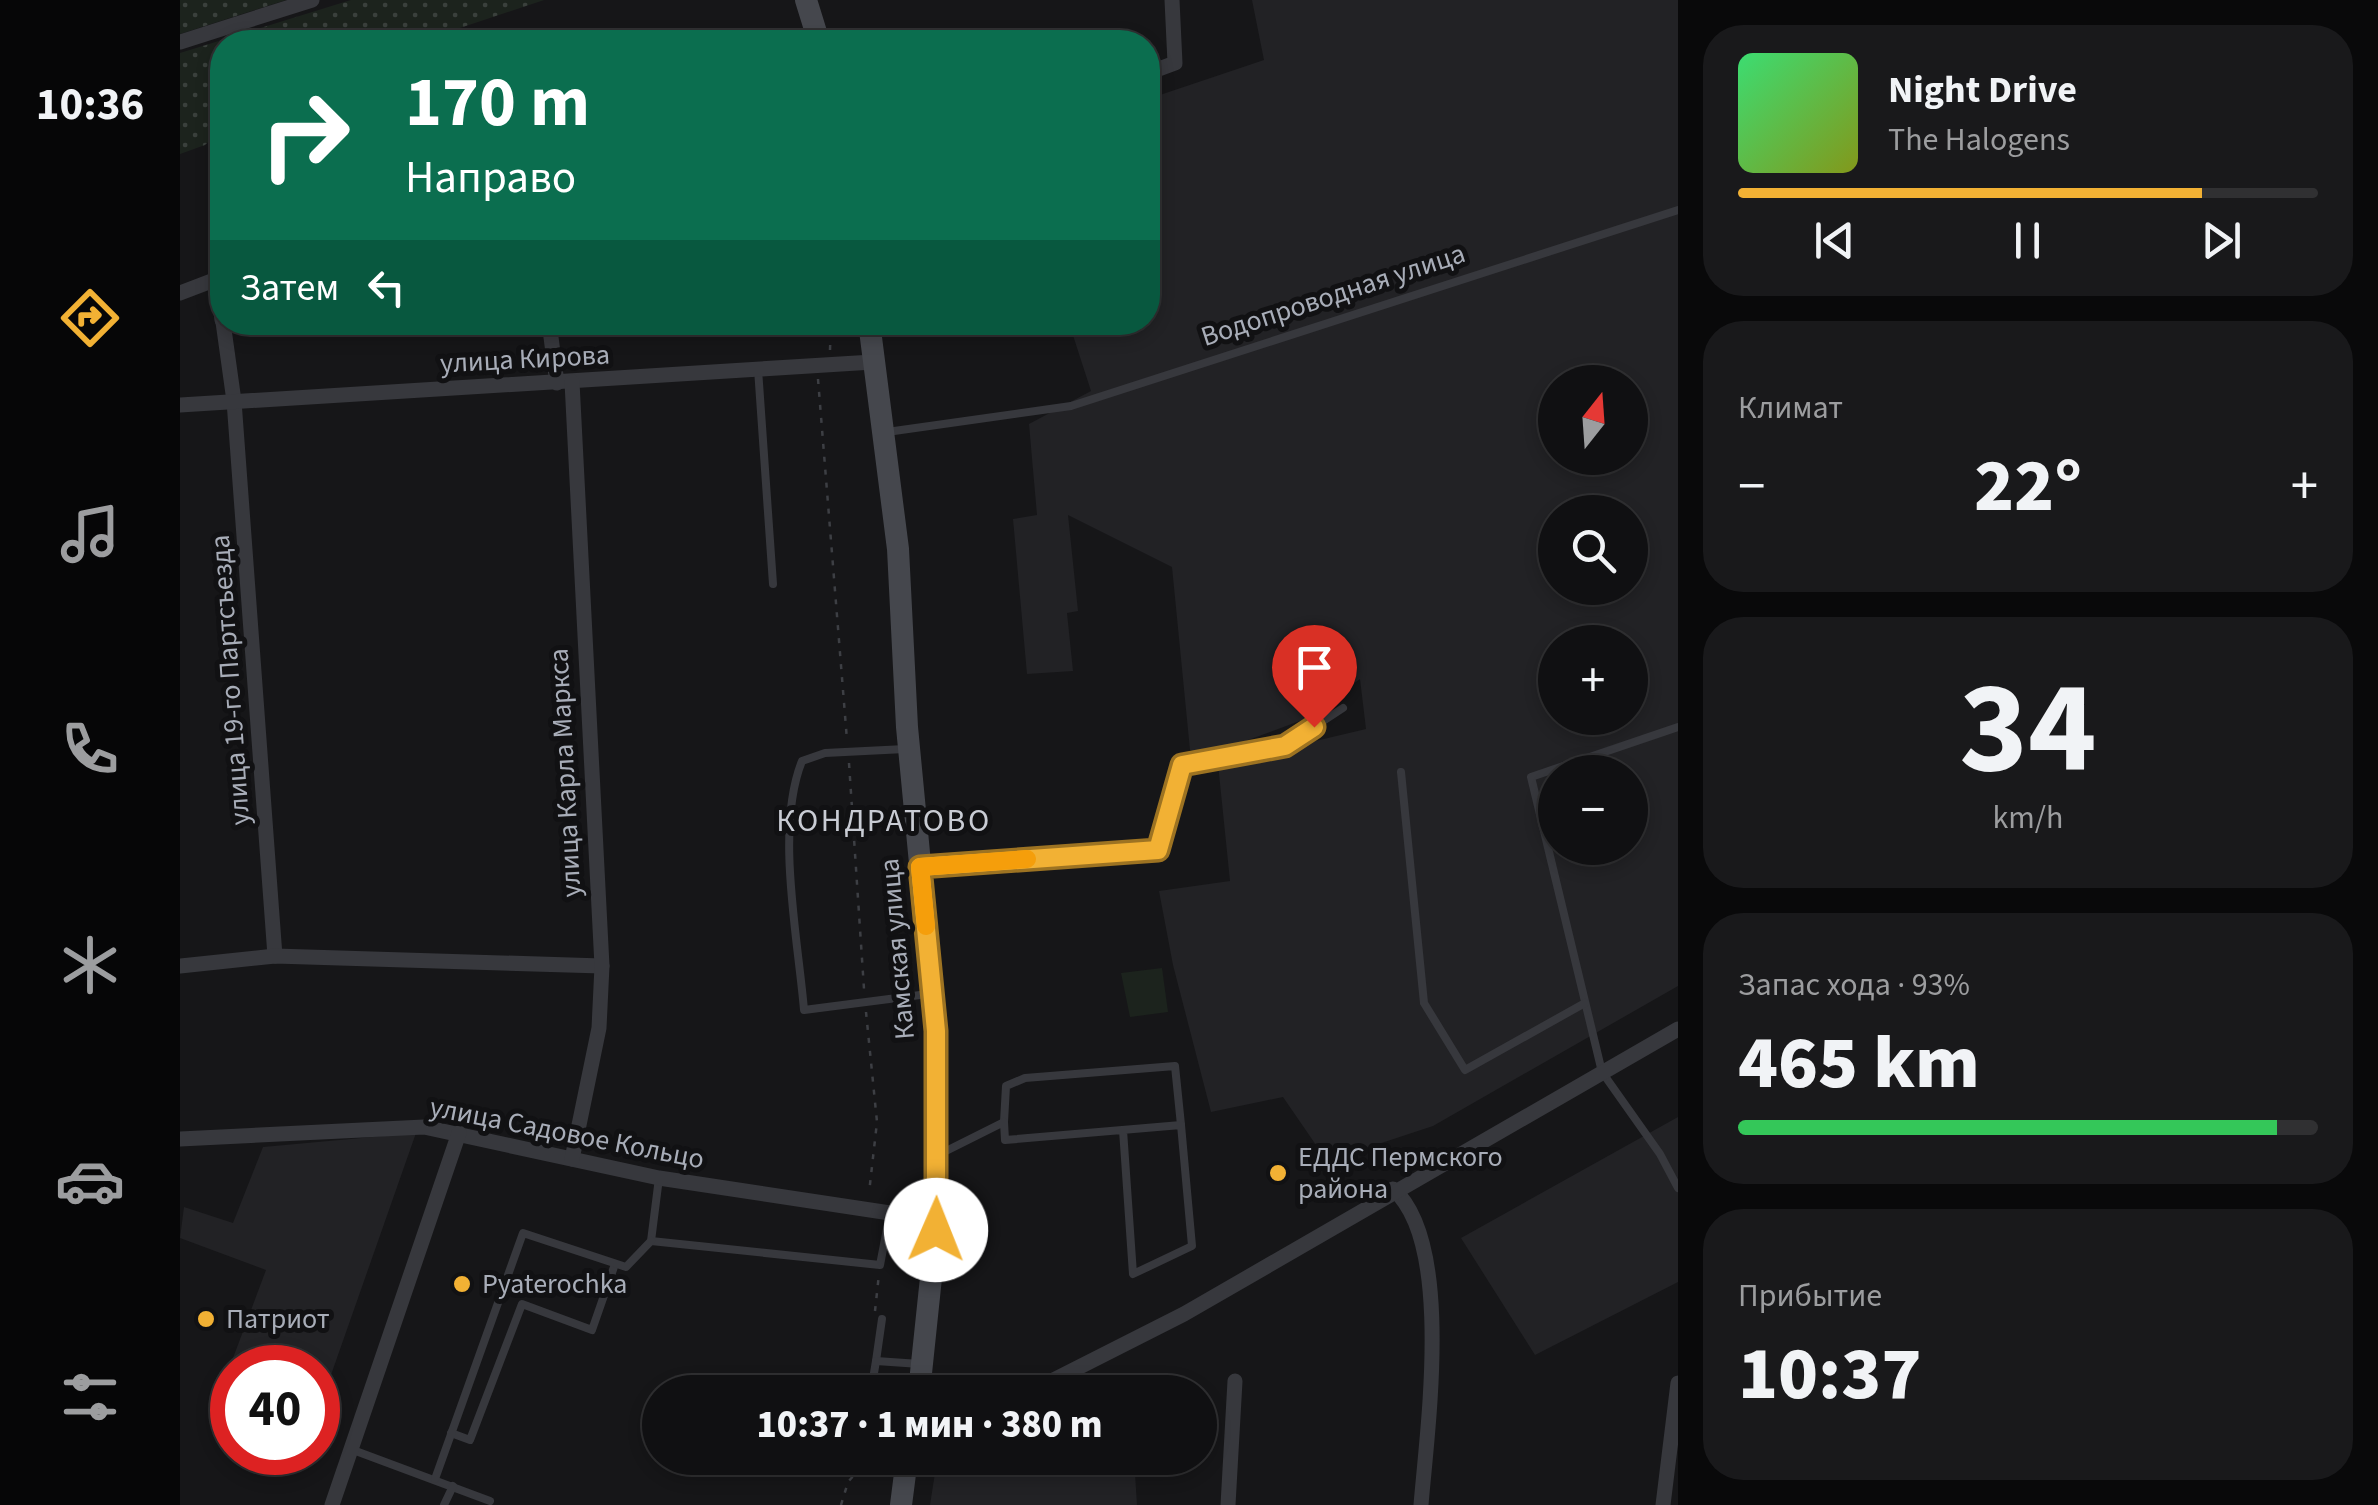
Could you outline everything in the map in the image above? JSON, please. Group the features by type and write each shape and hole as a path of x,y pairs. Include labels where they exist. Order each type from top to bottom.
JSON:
{"street":[{"path":"218,30 312,0"},
{"path":"806,0 815,30"},
{"path":"1160,69 1175,63 1172,0"},
{"path":"180,42 210,32"},
{"path":"180,294 210,282"},
{"name":"улица 19-го Партсъезда","path":"225,335 234,401 275,956"},
{"name":"улица Карла Маркса","path":"552,335 564,382 602,966 599,1028 572,1160"},
{"name":"Камская улица","path":"870,335 898,549 909,748 932,994 938,1155 936,1230 922,1375"},
{"name":"улица Кирова","path":"180,405 873,362"},
{"path":"180,966 275,956 602,966"},
{"path":"1064,1375 1184,1314 1393,1189 1678,1028"},
{"name":"улица Садовое Кольцо","path":"180,1139 424,1127 659,1178 890,1213 906,1227 936,1230"},
{"path":"332,1505 459,1133"},
{"path":"1393,1189 1402,1197 1426,1253 1433,1336 1421,1505"},
{"path":"1228,1505 1236,1381"},
{"path":"1663,1505 1678,1382"},
{"path":"900,1505 904,1475"}],"lane":[{"name":"Водопроводная улица","path":"882,433 1071,406 1678,210"},
{"path":"758,369 773,584"},
{"path":"920,867 1158,850 1182,765 1285,746 1343,708"},
{"path":"1678,726 1532,777 1602,1072 1660,1154 1678,1188"},
{"path":"909,748 848,752 802,761 791,802 791,840 804,1010 932,994"},
{"path":"1401,772 1424,1003 1465,1070 1585,1003"},
{"path":"1123,1130 1133,1274 1192,1246 1181,1125 1174,1066 1024,1078 1006,1086 1005,1140 1181,1125"},
{"path":"938,1155 1004,1122"},
{"path":"435,1479 522,1233 626,1268 652,1241 659,1178"},
{"path":"652,1241 880,1265 890,1213"},
{"path":"451,1433 470,1440 522,1304 592,1330 615,1264"},
{"path":"874,1375 882,1319"},
{"path":"876,1360 924,1364"},
{"path":"353,1450 490,1501"},
{"path":"444,1505 453,1486"}],"path":[{"path":"817,366 877,1122 867,1210"},
{"path":"880,1265 874,1310 882,1319"},
{"path":"841,1505 854,1475"}],"shaded area":[{"path":"180,0 286,0 180,34"},
{"path":"351,0 544,0 454,30 254,30"},
{"path":"1252,0 1678,0 1678,986 1433,1126 1327,1161 1283,1097 1211,1112 1173,965 1159,891 1230,881 1218,764 1366,729 1360,679 1305,719 1210,754 1190,750 1172,567 1068,515 1078,611 1067,613 1073,671 1027,674 1013,519 1037,515 1029,424 1091,391 1073,335 1160,335 1160,95 1264,60"},
{"path":"210,44 210,140 180,154 180,53"},
{"path":"1162,968 1168,1012 1130,1017 1121,973"},
{"path":"1678,1117 1678,1282 1535,1355 1461,1238"},
{"path":"416,1133 340,1349 340,1345 238,1345 266,1270 180,1238 184,1207 233,1223 263,1147"},
{"path":"935,1475 1135,1475 1137,1505 930,1505"}],"slow traffic":[{"path":"926,926 920,867 1027,859"}],"place":[{"name":"ЕДДС Пермского района","path":"1278,1173"},
{"name":"Pyaterochka","path":"462,1284"},
{"name":"Патриот","path":"206,1319"}],"district":[{"name":"КОНДРАТОВО","path":"884,821"}],"route":[{"path":"936,1230 936,1031 920,867 1158,850 1182,765 1285,746 1314,727"}]}
